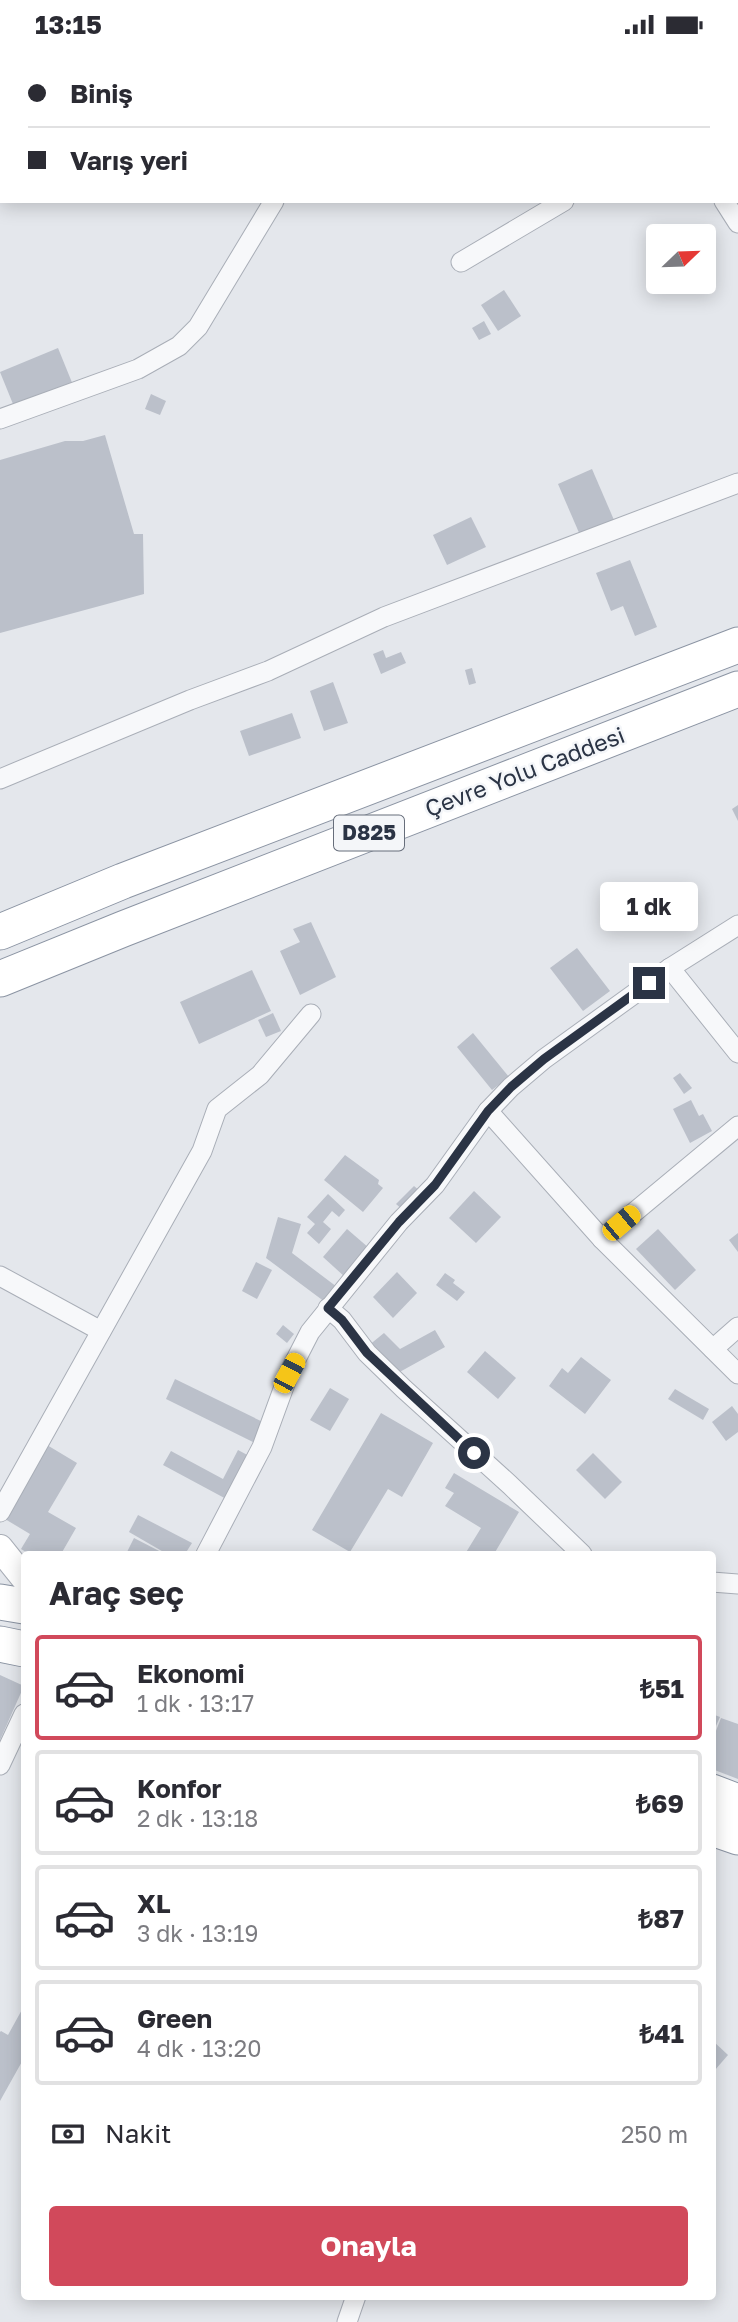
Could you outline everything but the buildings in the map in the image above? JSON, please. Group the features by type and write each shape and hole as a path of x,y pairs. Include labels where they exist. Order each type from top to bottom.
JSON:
{"highway":[{"name":"Çevre Yolu Caddesi","path":"0,932 123,881 738,645"},
{"name":"Çevre Yolu Caddesi","path":"0,979 738,689"},
{"path":"0,1602 21,1606"},
{"path":"0,1644 21,1648"},
{"path":"716,1794 738,1802"}],"street":[{"path":"0,419 138,369 179,346 198,327 273,203"},
{"path":"461,263 561,203"},
{"path":"725,203 738,223"},
{"path":"0,779 279,666 384,617 738,483"},
{"path":"208,1551 262,1447 289,1373 310,1332 399,1222 435,1185 488,1111 544,1059 670,968 738,925"},
{"path":"670,968 738,1053"},
{"path":"0,1512 202,1151 217,1109 260,1075 311,1014"},
{"path":"488,1111 602,1239 738,1374"},
{"path":"602,1239 738,1126"},
{"path":"0,1276 101,1331"},
{"path":"328,1308 342,1320 367,1353 394,1380 579,1551"},
{"path":"713,1349 738,1327"},
{"path":"0,1548 21,1574"},
{"path":"716,1582 738,1584"},
{"path":"0,1765 21,1720"},
{"path":"347,2322 355,2300"}],"route":[{"path":"474,1453 367,1353 342,1320 328,1308 399,1222 435,1185 488,1111 511,1087 544,1059 649,983"}]}
